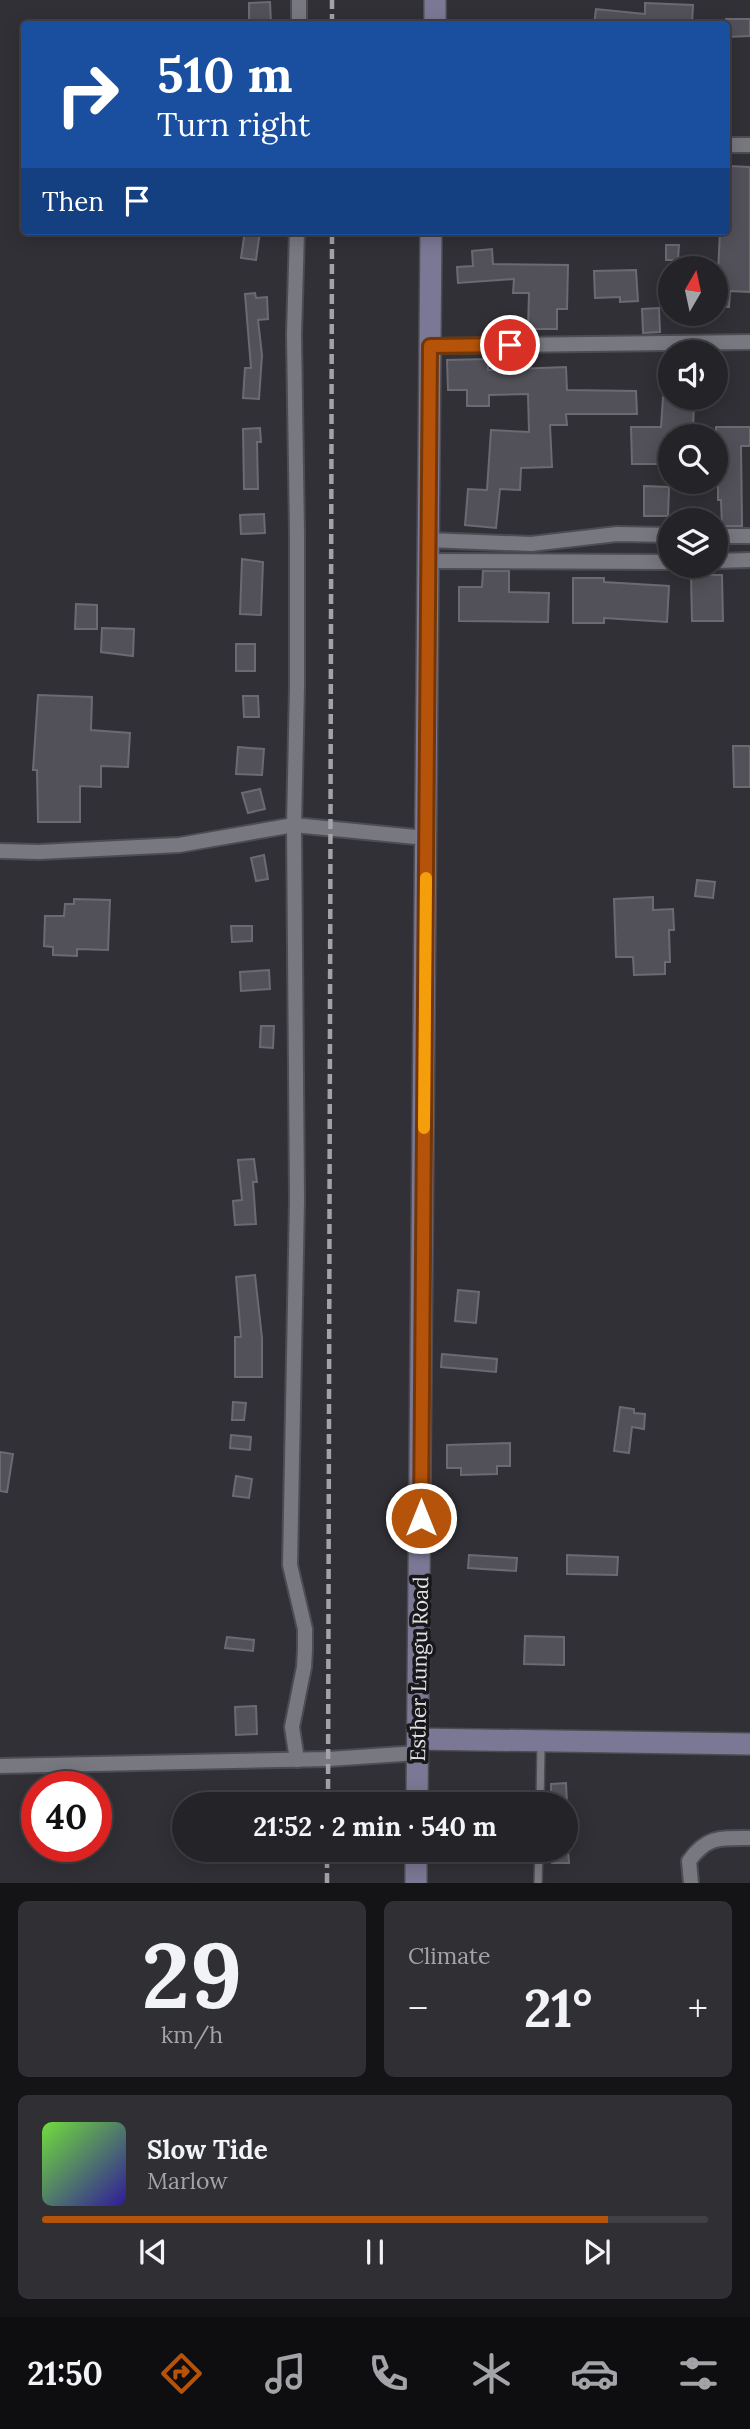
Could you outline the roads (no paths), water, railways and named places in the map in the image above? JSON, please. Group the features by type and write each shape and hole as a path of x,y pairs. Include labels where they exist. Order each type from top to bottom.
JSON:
{"street":[{"path":"299,0 299,21"},
{"path":"435,0 435,21"},
{"path":"730,145 750,145"},
{"path":"296,1760 292,1727 305,1650 304,1629 290,1565 297,1200 294,825 298,687 294,335 297,235"},
{"name":"Esther Lungu Road","path":"417,1792 431,235"},
{"path":"430,346 750,342"},
{"path":"427,551 531,544 617,534 658,535"},
{"path":"728,536 750,536"},
{"path":"427,551 658,561"},
{"path":"728,561 750,560"},
{"path":"0,851 39,852 178,845 294,825 426,838"},
{"path":"0,1766 296,1760 418,1746 541,1740 750,1744"},
{"path":"691,1883 689,1861 700,1846 718,1839 750,1838"},
{"path":"416,1862 416,1883"}],"lane":[{"path":"540,1792 541,1740"},
{"path":"538,1883 539,1862"}],"railway":[{"path":"332,0 332,21"},
{"path":"328,1792 332,235"},
{"path":"327,1862 327,1883"}]}
